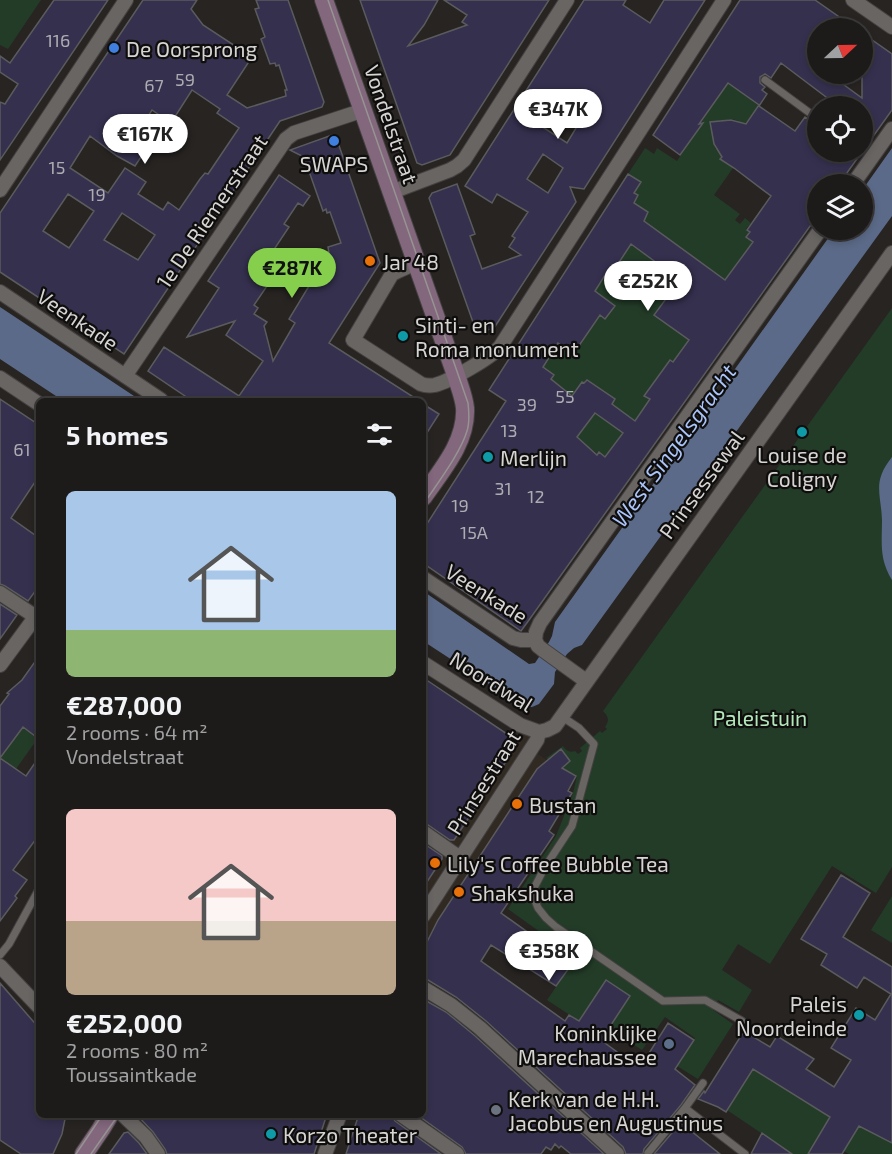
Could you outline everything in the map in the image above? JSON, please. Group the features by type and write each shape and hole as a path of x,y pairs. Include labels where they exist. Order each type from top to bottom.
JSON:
{"street":[{"path":"0,190 126,0"},
{"name":"Vondelstraat","path":"324,0 456,375 465,407 462,434 426,492"},
{"path":"392,192 457,166 464,160 567,0"},
{"path":"416,263 393,274 352,340 421,384 433,386 496,352 500,347 724,0"},
{"path":"853,0 892,27"},
{"name":"1e De Riemerstraat","path":"125,376 286,139 294,133 364,110"},
{"path":"873,149 892,129"},
{"path":"586,681 539,645 536,632 540,623 813,240"},
{"name":"Prinsessewal","path":"539,732 555,726 892,253"},
{"name":"Veenkade","path":"0,292 158,398"},
{"path":"0,378 36,402"},
{"name":"Veenkade","path":"426,580 513,638 539,645"},
{"path":"0,593 36,615"},
{"path":"0,665 36,619"},
{"name":"Noordwal","path":"426,665 520,725 539,732"},
{"name":"Prinsestraat","path":"426,911 537,740 539,732"},
{"path":"426,834 460,858"},
{"path":"0,966 36,1003"},
{"path":"426,990 451,1005 480,1029 617,1154"},
{"path":"84,1154 108,1118"},
{"path":"326,1154 339,1118"},
{"path":"406,1118 457,1154"},
{"path":"131,1120 158,1154"}],"lane":[{"path":"765,80 807,111"},
{"path":"561,716 579,728 594,744 572,826 534,888 534,898 538,908 556,927 663,1001 705,1000 742,1021"},
{"path":"0,954 9,944 36,894"},
{"path":"648,1153 703,1083"},
{"path":"684,1108 745,1154"}],"shaded area":[{"path":"522,731 538,742 533,751 550,762 426,959 426,879"}],"green space":[{"path":"0,0 41,0 8,49 0,45"},
{"path":"727,82 759,106 744,125 730,119 719,126 713,135 715,148 723,155 720,159 733,168 714,195 740,214 735,220 740,224 745,218 751,223 746,229 750,232 746,237 756,244 725,281 644,221 648,212 634,203 638,196 634,193 628,174 645,148 654,154 657,148 677,161"},
{"path":"626,241 718,308 609,462 568,432 598,388 586,380 572,396 551,379 543,367 550,348"},
{"name":"Paleistuin","path":"892,308 892,867 876,893 832,866 770,964 738,944 722,970 752,990 739,1012 718,1000 713,1010 733,1024 698,1079 677,1066 695,1038 665,1017 642,1050 608,1028 630,996 607,980 579,1021 547,1000 576,958 508,909 556,836 573,793 577,776 546,758 563,746 568,751 575,751 578,754 582,751 580,748 600,731 602,733 607,729 605,727 608,718 603,711"},
{"path":"23,727 36,737 36,741 16,769 0,758"},
{"path":"892,896 892,943 871,930"},
{"path":"753,1069 835,1120 820,1134 808,1154 792,1154 727,1110"},
{"path":"867,1112 880,1137 892,1143 892,1154 849,1154 844,1151"}],"water":[{"path":"892,148 892,216 582,645 567,654 555,672 554,684 539,704 524,707 426,643 426,593 529,664 535,663 549,642 555,622 827,240 873,240 873,175"},
{"path":"0,307 137,398 59,398 0,359"},
{"path":"892,457 892,580 882,551 879,488 882,474"}],"building":[{"path":"54,0 108,0 0,160 0,102 5,104 18,84 0,72 0,56 10,63"},
{"path":"143,0 197,0 191,9 203,25 252,57 227,95 247,108 286,96 285,90 287,90 279,65 270,64 261,39 265,37 255,9 259,8 256,0 288,0 324,102 322,107 280,121 124,354 0,272 0,213","holes":["192,90 220,109 217,113 239,128 208,174 205,173 200,179 179,210 168,202 163,210 138,194 146,182 125,168 108,193 70,168 90,136 135,166 149,145 135,136 152,110 171,123","68,194 94,211 69,248 43,231","122,213 155,235 138,260 104,240"]},
{"path":"360,0 438,0 424,25 408,46 467,25 462,22 467,15 444,0 549,0 450,155 422,165 417,163"},
{"path":"584,0 626,0 623,5 650,23 664,0 705,0 584,189 570,187 576,202 494,328 484,331 474,325 429,198 432,193 457,184 475,234 470,236 482,269 521,255 509,247 515,238 512,236 528,212 497,194 492,203 465,186","holes":["560,100 584,115 567,143 544,128","543,154 563,168 548,193 527,179"]},
{"path":"740,0 815,0 841,18 807,18 807,83 781,63 771,78 765,74 760,77 760,83 765,87 762,90 767,94 759,106 795,131 805,117 807,118 807,162 855,162 846,174 807,174 807,230 521,631 426,565 426,525 506,401 489,390 628,174 641,182 634,193 638,195 634,203 648,212 644,221 725,280 753,242 746,237 750,232 747,230 771,196 720,159 722,157 714,144 710,122 731,120 746,124 759,105 728,83 699,124 703,123 680,155 653,135","holes":["631,244 680,280 654,315 689,340 673,362 670,360 644,396 650,399 635,421 612,404 615,399 587,380 582,382 572,396 551,379 554,375 543,367 558,343 574,353 600,315 605,319 615,306 595,291 610,267 613,269 616,267","595,413 623,433 605,457 599,452 597,455 577,437"]},
{"path":"873,41 892,54 892,110 873,137 873,96 862,96 862,84 873,84"},
{"path":"809,84 843,84 859,96 825,96"},
{"path":"332,135 336,137 380,263 329,343 415,398 188,398 148,371 164,347 239,396 263,361 226,335 235,321 187,337 219,288 208,281 279,175 310,196 303,206 298,203 284,224 289,227 269,257 280,267 254,305 258,308 254,314 267,322 264,326 273,361 295,323 289,319 329,253 328,247 341,243 330,212 327,213 326,209 323,211 304,157 290,150"},
{"path":"0,399 36,423 36,480 11,518 36,536 36,590 28,601 0,584"},
{"path":"426,406 439,414 426,434"},
{"path":"0,604 17,615 0,639"},
{"path":"36,660 36,737 23,727 0,758 0,706 9,694 7,693 22,680"},
{"path":"428,681 516,740 517,745 454,840 450,840 426,824 426,684"},
{"path":"561,749 570,761 562,768 576,776 568,791 572,793 549,831 554,835 501,913 572,964 556,986 491,945 481,961 565,1021 569,1015 579,1021 606,980 630,996 603,1037 607,1040 605,1043 631,1062 633,1060 641,1066 668,1023 694,1040 675,1069 695,1085 644,1149 643,1154 626,1154 623,1147 486,1021 456,997 426,980 426,944 438,920 537,769"},
{"path":"0,758 26,776 36,761 36,839 13,870 27,880 0,921"},
{"path":"426,845 442,856 426,883"},
{"name":"Paleis Noordeinde","path":"841,875 870,893 843,937 892,967 892,1143 859,1126 842,1154 808,1154 830,1117 753,1069 726,1112 698,1099 704,1091 705,1093 744,1031 770,1047 777,1036 814,1059 806,1069 834,1087 851,1060 831,1048 856,1008 875,1020 891,994 864,977 857,988 821,965 827,954 801,939"},
{"path":"0,983 36,1025 36,1118 65,1118 62,1134 53,1154 21,1154 0,1140"},
{"path":"426,1001 446,1012 474,1035 604,1154 571,1154 555,1144 551,1150 546,1147 541,1154 466,1154 462,1147 422,1118 426,1118"},
{"path":"140,1118 326,1118 314,1154 167,1154 153,1132"},
{"path":"358,1118 393,1118 441,1154 346,1154"},
{"path":"682,1121 681,1123 720,1154 654,1154"},
{"path":"128,1132 147,1154 109,1154 124,1133"},
{"path":"762,1133 792,1154 751,1154"}],"tram line":[{"path":"328,0 468,403 469,424 464,440 426,500"},
{"path":"76,1154 100,1118"},
{"path":"91,1154 116,1118"}],"place":[{"name":"De Oorsprong","path":"114,48"},
{"name":"SWAPS","path":"334,141"},
{"name":"Jar 48","path":"370,261"},
{"name":"Sinti- en Roma monument","path":"403,336"},
{"name":"Louise de Coligny","path":"802,432"},
{"name":"Merlijn","path":"488,457"},
{"name":"Bustan","path":"517,804"},
{"name":"Lily's Coffee Bubble Tea","path":"435,863"},
{"name":"Shakshuka","path":"459,892"},
{"name":"Paleis Noordeinde","path":"859,1015"},
{"name":"Koninklijke Marechaussee","path":"669,1044"},
{"name":"Kerk van de H.H. Jacobus en Augustinus","path":"496,1110"},
{"name":"Korzo Theater","path":"271,1134"}],"water label":[{"name":"West Singelsgracht","path":"673,445"}]}
